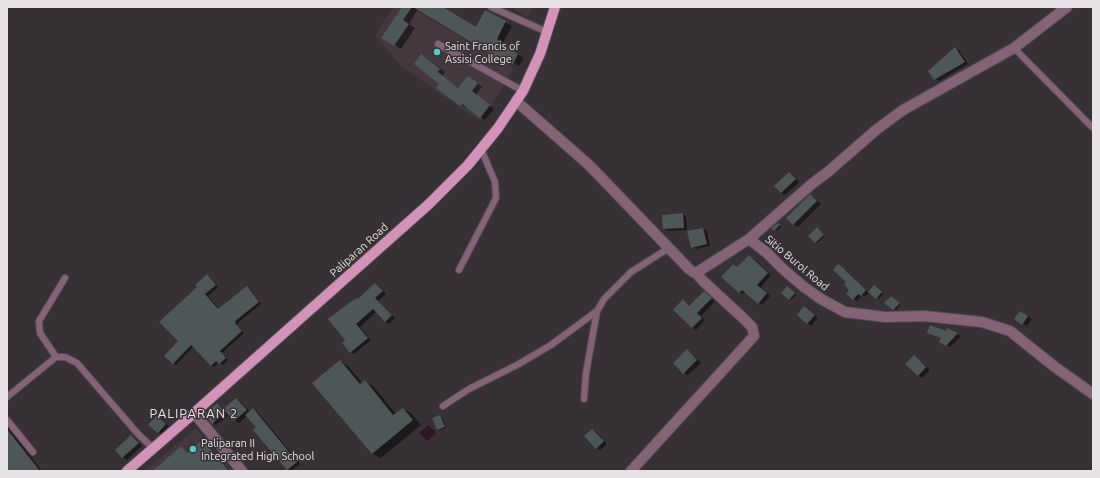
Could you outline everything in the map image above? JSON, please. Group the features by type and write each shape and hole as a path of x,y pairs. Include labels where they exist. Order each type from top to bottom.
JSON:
{"main road":[{"name":"Paliparan Road","path":"127,471 428,204 468,164 498,128 522,91 540,54 555,7"}],"street":[{"path":"749,239 812,183 829,171 876,130 903,110 1014,48 1068,7"},
{"path":"516,101 589,165 692,272 696,273 752,327 754,336 631,471"},
{"name":"Sitio Burol Road","path":"696,273 749,239 821,300 845,312 885,317 924,316 968,320 982,322 1010,331 1054,367 1093,394"},
{"path":"194,413 242,471"}],"lane":[{"path":"491,7 547,32"},
{"path":"438,44 522,91"},
{"path":"1014,48 1093,128"},
{"path":"459,270 496,198 495,182 481,149"},
{"path":"584,399 586,373 597,311 604,299 631,272 669,248"},
{"path":"56,357 40,333 39,321 65,278"},
{"path":"443,406 469,389 517,365 551,345 597,311"},
{"path":"7,397 56,357 65,357 77,363 138,434 153,448"},
{"path":"7,420 33,452"}],"shaded area":[{"name":"Saint Francis of Assisi College","path":"393,7 410,7 514,68 480,121 403,68 375,36"},
{"path":"510,7 532,7 528,17"},
{"path":"429,425 436,433 427,441 419,433"},
{"name":"Paliparan II Integrated High School","path":"196,428 233,471 145,471"}],"building":[{"path":"402,7 412,7 403,20 409,24 394,46 381,38"},
{"path":"413,7 443,7 476,27 485,10 506,21 497,39 504,44 503,45 518,54 513,64 497,55 496,57"},
{"path":"955,47 965,62 934,80 928,71"},
{"path":"421,54 440,69 438,72 458,88 468,76 478,83 472,91 490,105 480,118 462,104 460,106 436,88 439,84 414,64"},
{"path":"789,172 796,179 781,193 774,186"},
{"path":"810,194 817,201 793,225 786,218"},
{"path":"683,213 684,228 663,229 662,215"},
{"path":"778,223 780,225 774,231 771,228"},
{"path":"817,227 824,235 815,243 808,236"},
{"path":"703,228 707,244 691,248 687,231"},
{"path":"749,255 768,273 757,285 767,293 758,304 742,290 739,293 721,277 733,264 737,267"},
{"path":"838,264 866,290 861,296 858,294 853,300 846,294 849,290 844,284 846,282 833,270"},
{"path":"207,274 216,285 205,294 218,309 247,286 259,302 235,321 242,331 220,351 226,358 219,364 216,361 211,366 191,345 173,364 164,356 178,341 159,322 197,287 195,285"},
{"path":"375,283 383,291 375,298 392,315 385,322 373,309 356,324 368,338 350,353 342,343 345,340 328,319 353,300 358,299"},
{"path":"874,285 882,292 876,299 868,292"},
{"path":"787,286 795,293 789,300 781,293"},
{"path":"704,291 712,298 697,313 702,318 692,328 673,310 683,299 689,306"},
{"path":"891,296 900,303 893,310 884,303"},
{"path":"804,306 815,315 807,324 797,315"},
{"path":"1020,311 1028,316 1022,325 1014,319"},
{"path":"930,325 946,331 947,328 958,333 946,346 939,342 941,338 927,333"},
{"path":"687,349 697,360 683,374 673,363"},
{"path":"914,355 926,367 918,376 905,364"},
{"path":"340,360 360,384 365,380 393,415 403,408 413,420 372,454 312,383"},
{"path":"236,398 247,410 234,421 223,409"},
{"path":"217,403 225,412 212,424 204,414"},
{"path":"253,408 297,462 287,470 253,430 256,427 245,415"},
{"path":"440,415 445,427 437,430 432,418"},
{"path":"156,416 166,424 158,433 148,425"},
{"path":"7,429 40,471 7,471"},
{"path":"592,429 604,441 596,449 584,436"},
{"path":"131,435 139,443 122,458 115,450"},
{"name":"Paliparan II Integrated High School","path":"203,440 229,471 153,471 181,446 187,453"}],"place":[{"name":"Saint Francis of Assisi College","path":"437,52"},
{"name":"Paliparan II Integrated High School","path":"193,449"}],"district":[{"name":"PALIPARAN 2","path":"194,414"}]}
